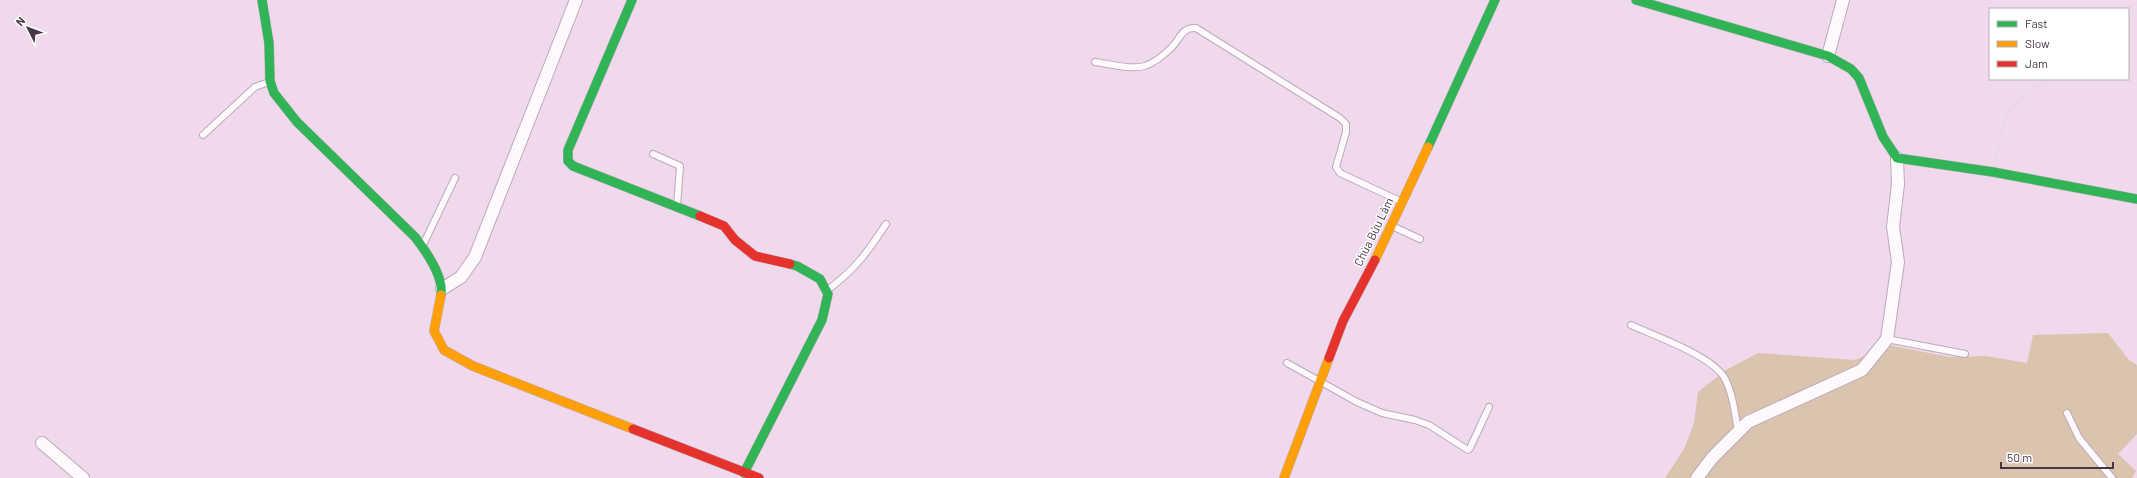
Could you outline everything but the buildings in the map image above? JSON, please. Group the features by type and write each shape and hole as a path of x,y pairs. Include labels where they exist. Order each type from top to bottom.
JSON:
{"street":[{"path":"262,0 269,43 270,82 274,93 297,122 415,237 429,256 442,289 434,331 444,350 473,366 759,478"},
{"path":"442,289 461,277 475,257 576,0"},
{"path":"632,0 568,150 568,161 572,166 724,226 748,252 755,256 797,266 820,279 828,294 822,320 744,472"},
{"name":"Chùa Bửu Lâm","path":"1284,478 1343,321 1392,226 1494,0"},
{"path":"1636,0 1828,56 1851,68 1859,78 1883,137 1897,158 1898,184 1893,227 1898,262 1887,339 1862,370 1762,414 1748,422 1712,458 1697,478"},
{"path":"1828,56 1843,0"},
{"path":"1897,158 1993,172 2136,197"},
{"path":"42,443 83,478"}],"lane":[{"path":"1095,62 1137,68 1146,65 1171,48 1183,32 1189,28 1196,28 1340,118 1346,124 1346,132 1336,167 1340,173 1402,202"},
{"path":"203,135 255,86 270,82"},
{"path":"653,154 680,166 677,208"},
{"path":"423,247 455,178"},
{"path":"826,291 847,275 861,261 886,224"},
{"path":"1392,226 1420,239"},
{"path":"1631,325 1680,346 1709,363 1724,377 1731,395 1738,431"},
{"path":"1887,339 1965,354"},
{"path":"1287,363 1321,380 1357,402 1382,413 1415,420 1429,425 1468,450 1489,408"},
{"path":"2067,413 2079,438 2112,478"}],"path":[{"path":"1993,172 2008,113 2014,104 2025,94 2047,81"},
{"path":"1456,86 1490,99"}],"shaded area":[{"path":"2108,333 2129,360 2137,365 2137,434 2118,454 2136,471 2132,478 1665,478 1684,449 1694,423 1698,392 1726,370 1758,353 1855,360 1888,345 1950,357 1986,356 2027,363 2033,335"}],"traffic: fast":[{"path":"262,0 269,43 270,81 274,93 297,122 415,237 437,272 440,280 441,295"},
{"path":"632,0 568,150 568,161 573,166 700,216"},
{"path":"1428,147 1495,0"},
{"path":"1636,0 1828,56 1851,69 1859,78 1883,137 1897,158 1993,172 2137,199"},
{"path":"744,473 822,320 828,294 820,279 797,266 790,264"}],"traffic: slow":[{"path":"1375,260 1428,147"},
{"path":"441,295 434,331 444,350 473,366 633,429"},
{"path":"1284,478 1329,358"}],"traffic: jam":[{"path":"700,216 724,226 735,240 755,256 790,264"},
{"path":"1329,358 1343,321 1375,260"},
{"path":"633,429 759,478"}]}
